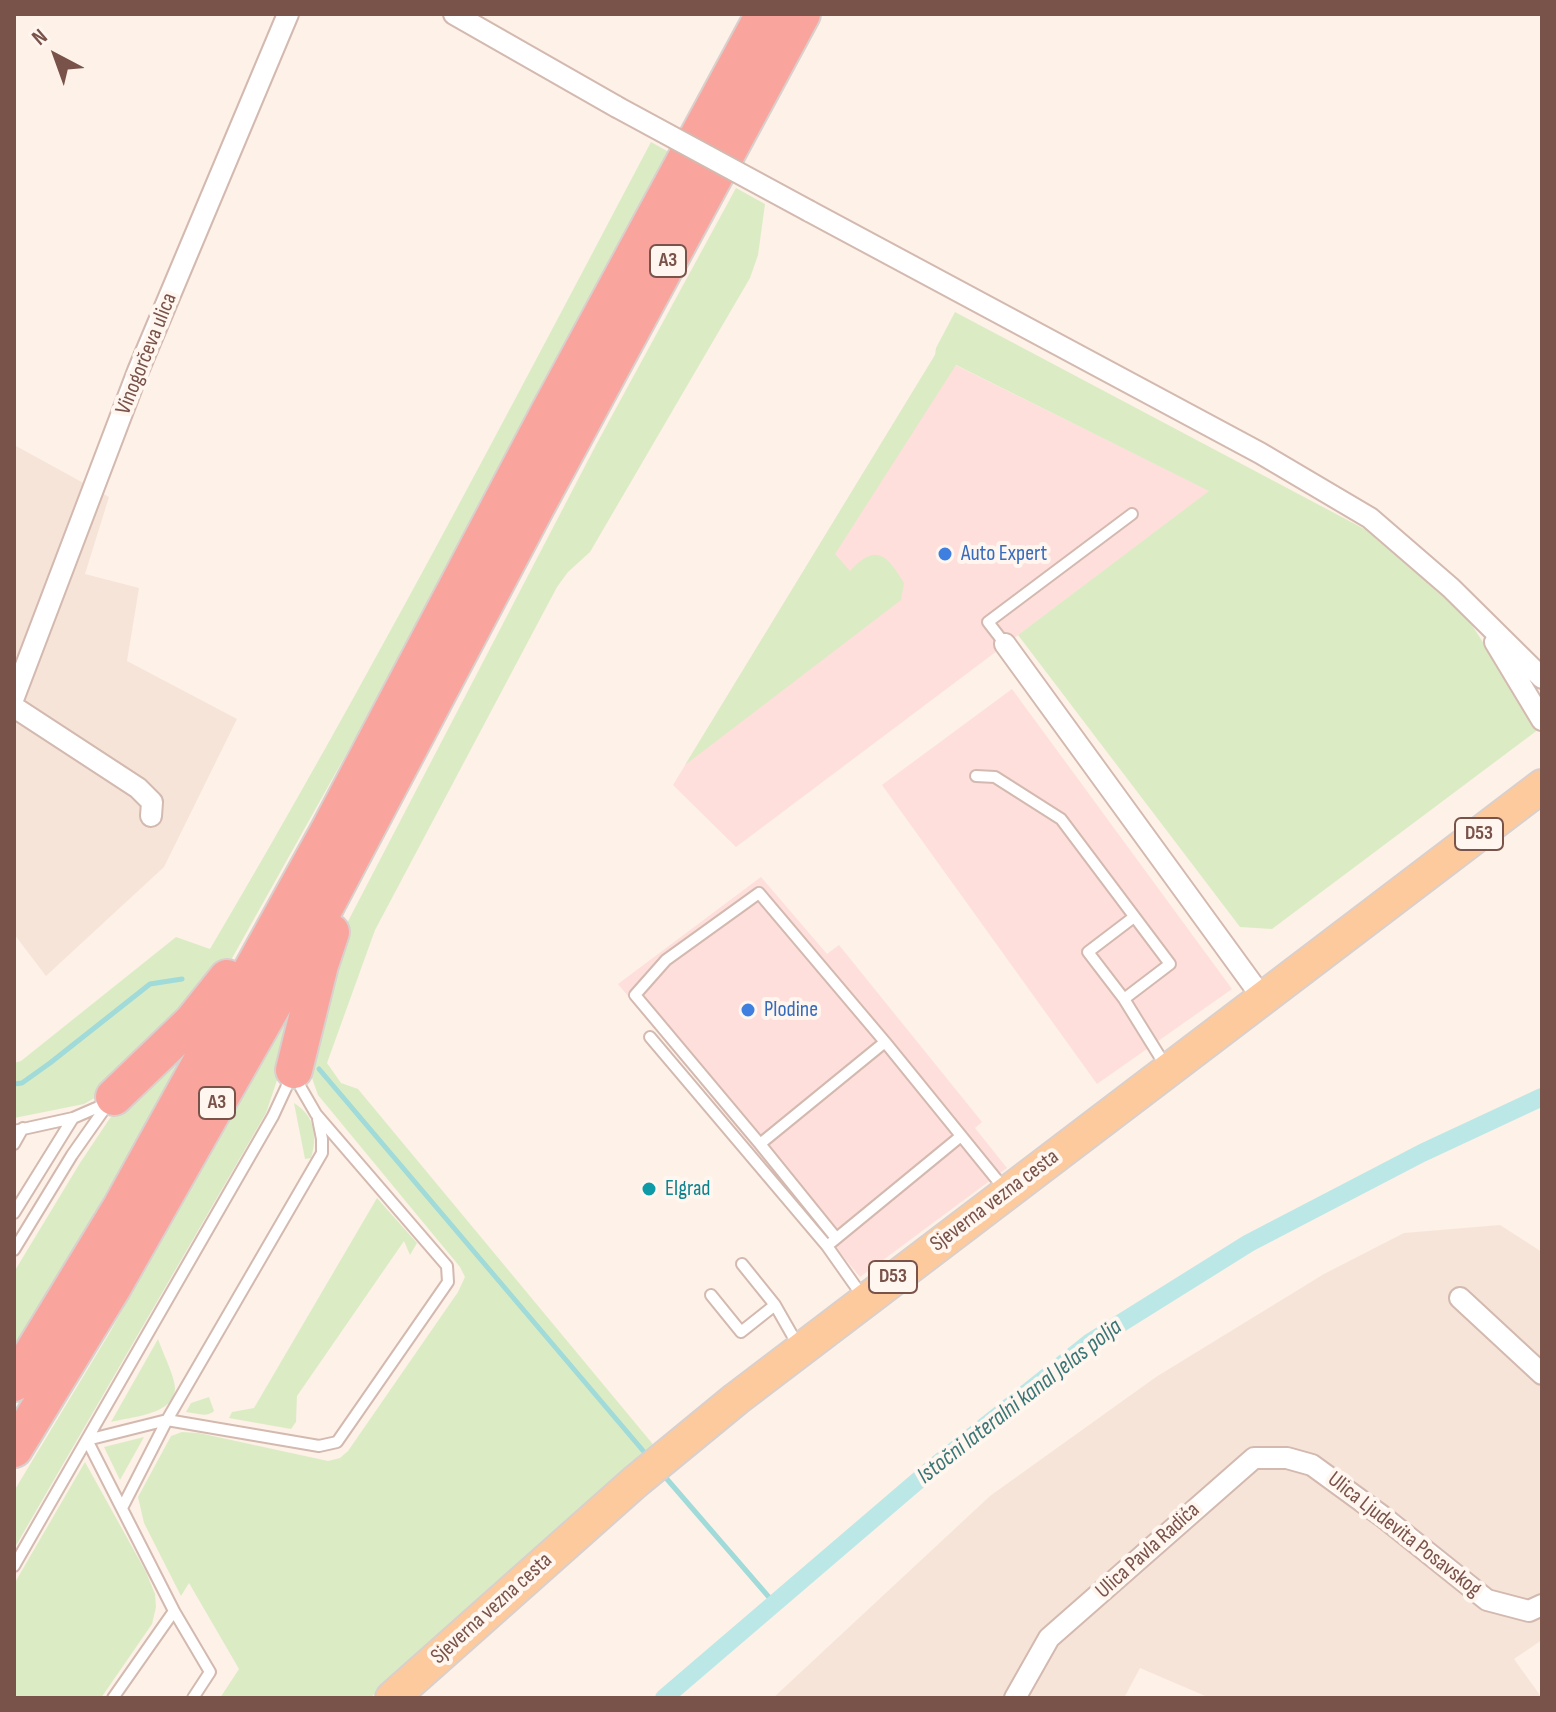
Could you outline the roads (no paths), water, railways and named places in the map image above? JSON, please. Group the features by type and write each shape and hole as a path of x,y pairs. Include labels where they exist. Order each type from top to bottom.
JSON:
{"highway":[{"name":"A3","path":"14,1383 121,1207 329,830 549,412 764,14"},
{"name":"A3","path":"14,1449 113,1287 282,989 535,509 802,14"},
{"path":"294,1070 328,938 399,801 410,764 410,750"},
{"path":"114,1097 205,1007 233,969 285,879 313,842 329,830"}],"main road":[{"name":"Sjeverna vezna cesta","path":"392,1698 635,1482 800,1348 1264,1000 1542,786"}],"street":[{"name":"Vinogorčeva ulica","path":"14,697 138,371 288,14"},
{"path":"454,14 617,107 1260,453 1370,518 1412,552 1542,678"},
{"path":"1480,619 1542,720"},
{"path":"1005,644 1264,1000"},
{"path":"14,707 138,788 152,802 151,816"},
{"path":"1460,1298 1542,1374"},
{"name":"Ulica Pavla Radića","path":"1015,1698 1049,1638 1238,1469 1254,1458 1272,1457 1312,1465"},
{"name":"Ulica Ljudevita Posavskog","path":"1312,1465 1487,1600 1529,1611 1542,1605"}],"lane":[{"path":"1005,644 988,622 1132,514"},
{"path":"976,776 995,777 1061,819 1170,964 1124,999"},
{"path":"836,1238 635,995 666,960 759,893 1007,1192"},
{"path":"1134,917 1088,952 1124,999 1168,1070"},
{"path":"650,1037 827,1246 864,1299"},
{"path":"760,1144 885,1042"},
{"path":"122,1508 167,1420 322,1153 321,1127 294,1070"},
{"path":"14,1566 273,1116 294,1070"},
{"path":"14,1144 19,1129 73,1118 90,1112 114,1097"},
{"path":"14,1250 84,1135 114,1097"},
{"path":"87,1440 167,1420 319,1446 337,1442 448,1282 447,1266 316,1114"},
{"path":"14,1213 73,1118"},
{"path":"827,1246 961,1136"},
{"path":"742,1264 775,1305 800,1348"},
{"path":"711,1295 741,1332 775,1305"},
{"path":"87,1440 174,1611 210,1672 193,1698"},
{"path":"113,1698 174,1611"}],"waterway":[{"path":"14,1084 22,1083 50,1063 150,984 182,979"},
{"path":"319,1069 645,1453"},
{"name":"Istočni lateralni kanal Jelas polja","path":"664,1698 935,1466 1089,1343 1249,1243 1422,1153 1542,1097"},
{"path":"666,1478 774,1603"}],"place":[{"name":"Auto Expert","path":"945,554"},
{"name":"Plodine","path":"748,1010"},
{"name":"Elgrad","path":"649,1189"}]}
